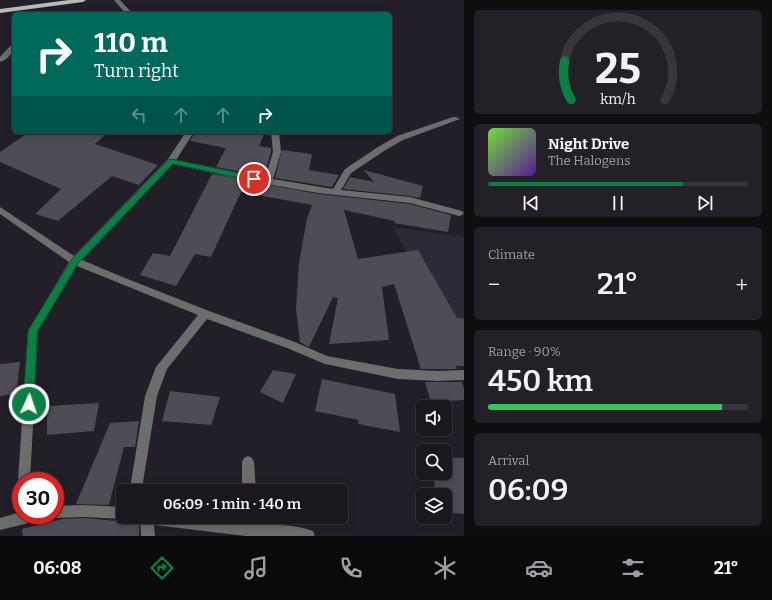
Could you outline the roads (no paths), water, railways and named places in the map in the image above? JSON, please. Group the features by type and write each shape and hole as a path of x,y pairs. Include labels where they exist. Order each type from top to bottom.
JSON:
{"main road":[{"path":"0,11 84,0"}],"street":[{"path":"117,0 128,12"},
{"path":"0,60 6,56 12,48"},
{"path":"335,192 348,171 400,138 456,119"},
{"path":"24,472 32,332 75,261 171,161 189,134"},
{"path":"268,181 277,152 275,134"},
{"path":"171,161 268,181 335,192 410,200 459,213"},
{"path":"0,210 75,261 121,281 205,314 291,345 325,360 398,374 437,376 464,375"},
{"path":"138,484 151,396 162,367 205,314"},
{"path":"248,462 249,484"},
{"path":"64,512 116,513"},
{"path":"0,524 12,518"},
{"path":"148,524 148,536"},
{"path":"250,524 308,536"}]}
